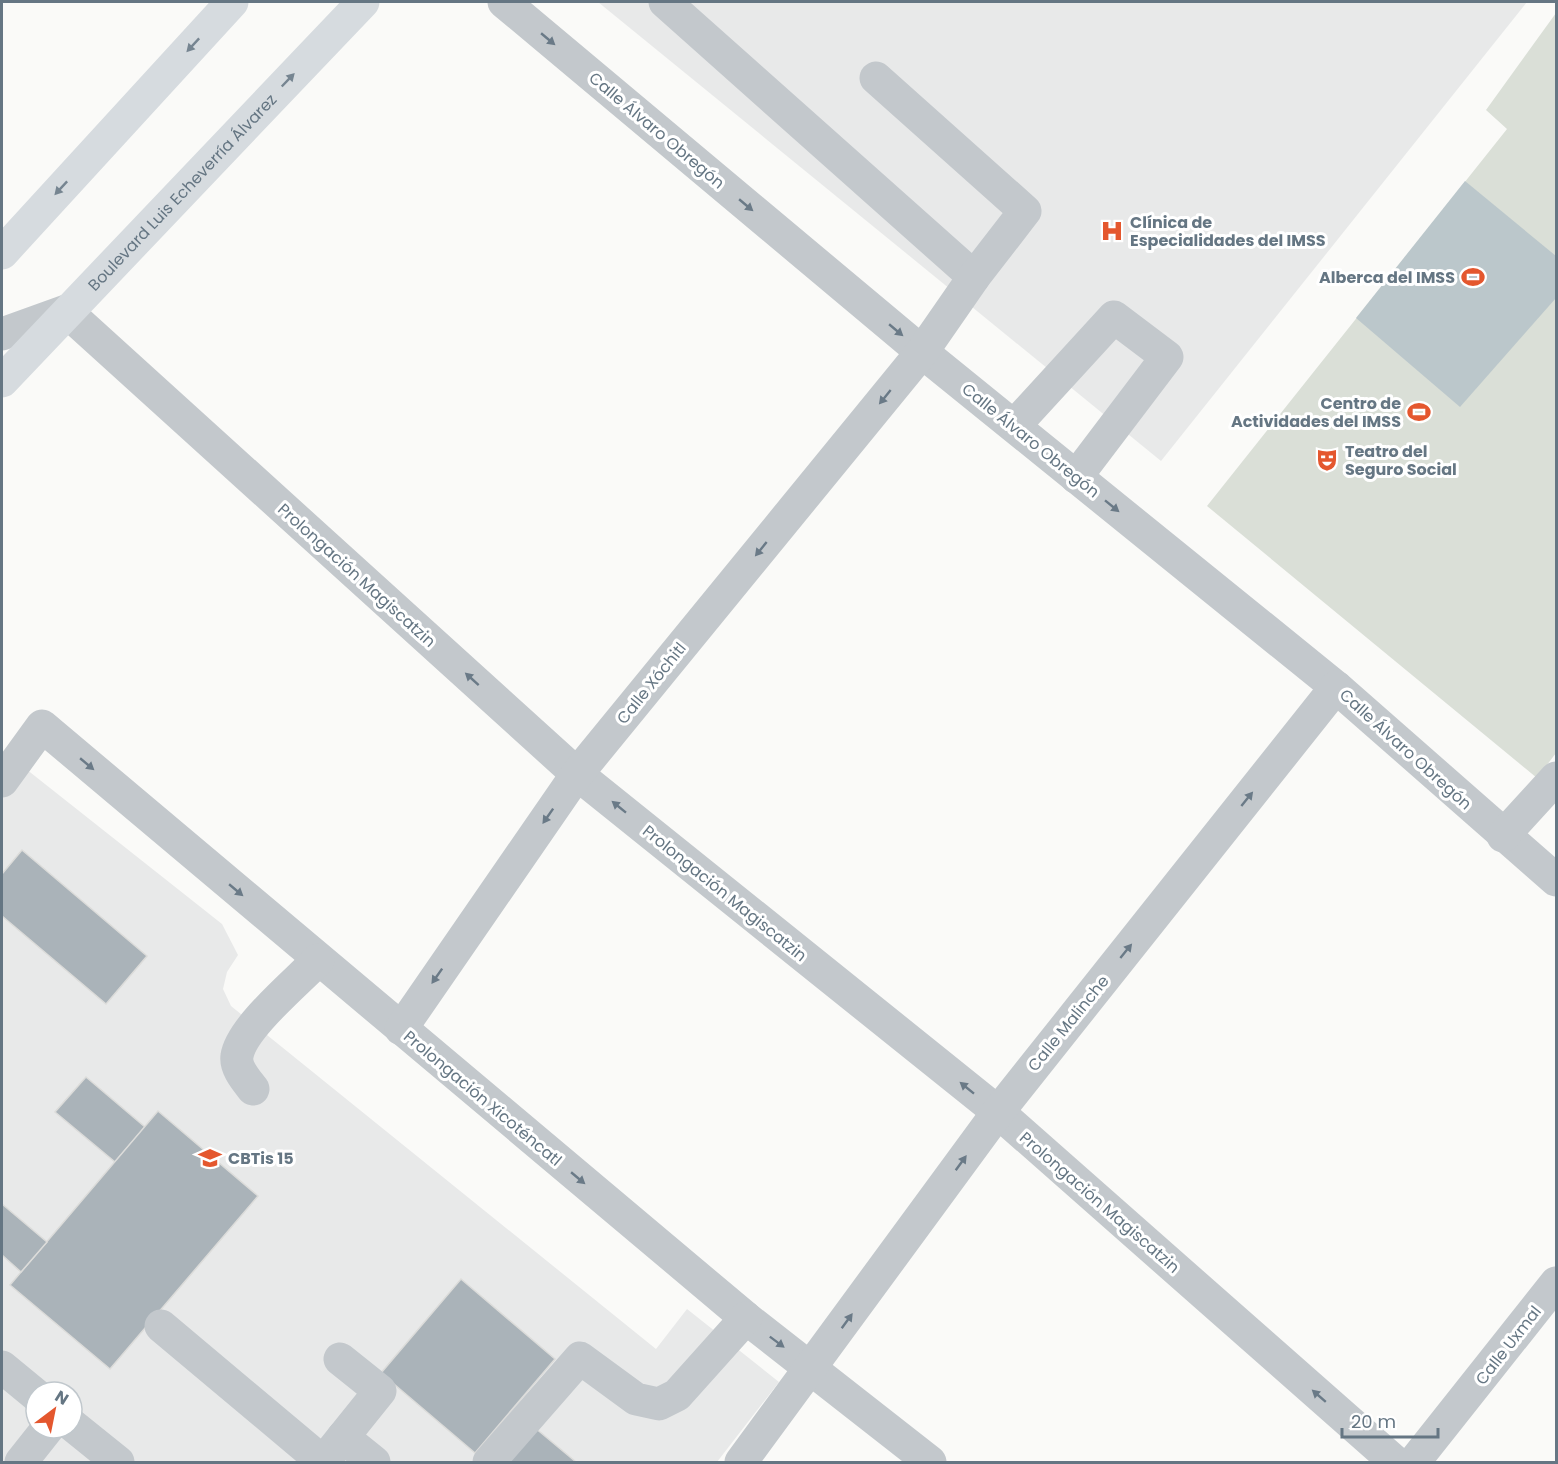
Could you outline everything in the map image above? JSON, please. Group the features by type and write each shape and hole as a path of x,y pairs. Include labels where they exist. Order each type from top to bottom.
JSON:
{"main road":[{"path":"2,253 232,2"},
{"name":"Boulevard Luis Echeverría Álvarez","path":"2,381 66,311 363,2"}],"street":[{"name":"Calle Álvaro Obregón","path":"504,2 922,352 1336,687 1503,836 1557,880"},
{"path":"665,2 974,277"},
{"name":"Calle Xóchitl","path":"401,1029 577,774 922,352 974,277 1025,211 876,78"},
{"path":"2,334 66,311"},
{"name":"Prolongación Magiscatzin","path":"66,311 577,774 998,1112 1395,1462"},
{"path":"1015,425 1114,317 1167,357 1076,477"},
{"name":"Calle Malinche","path":"741,1462 813,1368 998,1112 1336,687"},
{"name":"Prolongación Xicoténcatl","path":"2,781 42,726 746,1318 813,1368 930,1462"},
{"path":"1503,836 1557,778"},
{"path":"253,1089 243,1075 236,1058 245,1035 318,960"},
{"name":"Calle Uxmal","path":"1414,1462 1557,1283"},
{"path":"489,1462 580,1358 636,1399 659,1404 677,1395 746,1318"},
{"path":"161,1326 322,1462 380,1391 340,1359"},
{"path":"2,1367 24,1385"},
{"path":"84,1435 118,1462"},
{"path":"344,1437 374,1462"},
{"path":"21,1462 38,1440"}],"shaded area":[{"name":"Clínica de Especialidades del IMSS","path":"598,2 1527,2 1161,461"},
{"name":"Centro de Actividades del IMSS","path":"1556,13 1556,753 1537,778 1207,506 1507,129 1486,110"},
{"name":"Alberca del IMSS","path":"1465,181 1556,256 1556,298 1460,407 1356,318"},
{"name":"CBTis 15","path":"26,769 222,924 238,955 227,972 223,989 231,1006 656,1349 687,1309 779,1382 717,1462 2,1462 2,799"}],"building":[{"path":"22,850 147,956 106,1004 2,916 2,874"},
{"path":"86,1077 145,1127 115,1162 55,1112"},
{"path":"158,1111 258,1196 110,1369 10,1285"},
{"path":"2,1204 47,1242 21,1272 2,1255"},
{"path":"461,1279 555,1359 475,1453 381,1373"},
{"path":"534,1427 576,1462 504,1462"}],"place":[{"name":"Clínica de Especialidades del IMSS","path":"1112,231"},
{"name":"Alberca del IMSS","path":"1473,277"},
{"name":"Centro de Actividades del IMSS","path":"1419,412"},
{"name":"Teatro del Seguro Social","path":"1327,460"},
{"name":"CBTis 15","path":"210,1158"}]}
